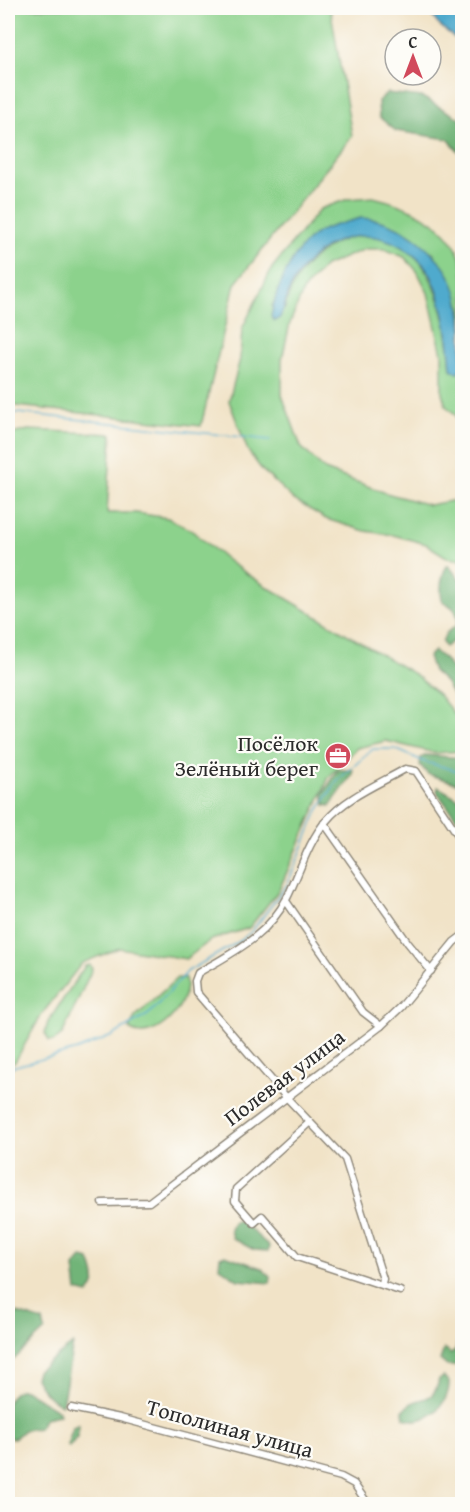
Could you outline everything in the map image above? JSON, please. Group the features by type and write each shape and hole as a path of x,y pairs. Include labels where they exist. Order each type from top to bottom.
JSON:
{"street":[{"path":"381,1283 383,1279 345,1159 287,1098 196,992 195,981 198,973 254,939 274,920 286,901 324,823 340,807 405,769 411,769 462,841"},
{"path":"324,823 408,944 431,971"},
{"path":"286,901 363,1012 381,1026"},
{"name":"Полевая улица","path":"102,1203 149,1202 381,1026 454,942 462,936"},
{"path":"310,1122 236,1190 235,1201 254,1223 262,1216 297,1257 400,1291"},
{"name":"Тополиная улица","path":"71,1408 120,1418 341,1477 354,1484 368,1504"}],"green space":[{"path":"8,8 328,8 331,12 352,136 235,284 201,426 8,405"},
{"path":"387,93 422,97 459,118 462,121 462,155 448,139 396,131 379,117 378,101"},
{"path":"373,197 400,205 427,218 449,237 457,249 463,271 462,351 461,307 433,252 347,222 317,233 298,252 272,306 285,309 290,291 300,274 327,248 343,240 361,236 379,237 410,251 425,269 438,295 448,340 451,369 458,373 462,366 462,439 456,415 446,406 442,393 442,354 428,293 417,271 404,257 384,249 365,249 325,266 304,289 290,323 282,359 282,395 301,447 325,470 386,493 429,505 456,500 459,492 455,465 462,442 461,560 448,558 426,544 393,535 365,531 326,519 294,500 262,470 248,451 229,401 240,359 242,329 272,268 320,209 348,199"},
{"path":"28,430 112,434 107,513 136,513 168,518 191,530 232,564 264,585 416,675 439,695 462,724 462,751 435,753 386,741 357,748 329,777 279,890 249,928 211,940 186,959 119,948 82,963 42,1014 15,1062 8,1065 8,435"},
{"path":"448,565 462,582 462,640 455,640 445,647 442,642 446,633 458,624 455,610 443,602 442,598 442,578"},
{"path":"434,651 462,680 462,710 446,683 433,671 428,657"},
{"path":"426,755 462,758 462,785 428,774 420,765 421,758"},
{"path":"338,770 353,770 353,774 330,806 325,805 323,794"},
{"path":"438,787 462,801 462,826 437,792"},
{"path":"90,965 92,969 62,1035 54,1041 49,1041 45,1033 48,1022 85,966"},
{"path":"177,978 185,978 186,988 177,1010 169,1019 150,1032 139,1033 129,1029 135,1017"},
{"path":"240,1220 269,1246 268,1251 254,1250 232,1238 230,1230 233,1222"},
{"path":"225,1255 261,1268 271,1277 270,1283 238,1280 219,1267 220,1257"},
{"path":"82,1258 90,1260 94,1274 94,1286 88,1294 77,1291 74,1267"},
{"path":"8,1310 43,1321 45,1330 8,1365"},
{"path":"462,1314 462,1349 458,1366 447,1366 440,1360 444,1349 451,1354 456,1350"},
{"path":"73,1344 62,1405 46,1394 35,1378 37,1371"},
{"path":"444,1377 449,1382 448,1390 435,1412 420,1419 404,1418 403,1411 413,1402 433,1394 439,1379"},
{"path":"25,1390 59,1411 60,1415 45,1418 39,1428 24,1430 15,1438 8,1438 7,1404 13,1393"},
{"path":"79,1424 77,1437 69,1447 67,1445 73,1427"}],"water":[{"path":"426,8 462,8 462,44 443,27"},
{"path":"361,218 385,222 406,232 435,255 446,269 458,297 461,313 462,366 458,373 451,369 443,312 430,275 411,254 387,240 356,237 328,246 315,255 294,281 279,319 275,321 271,317 276,295 286,271 308,240 327,228"}],"waterway":[{"path":"8,412 270,440"},
{"path":"461,560 462,564"},
{"path":"8,1068 77,1050 112,1036 149,1014 188,971 240,941 252,931 287,885 318,810 338,780 373,749 395,749 425,762 462,772"}],"place":[{"name":"Посёлок Зелёный берег","path":"338,756"}]}
